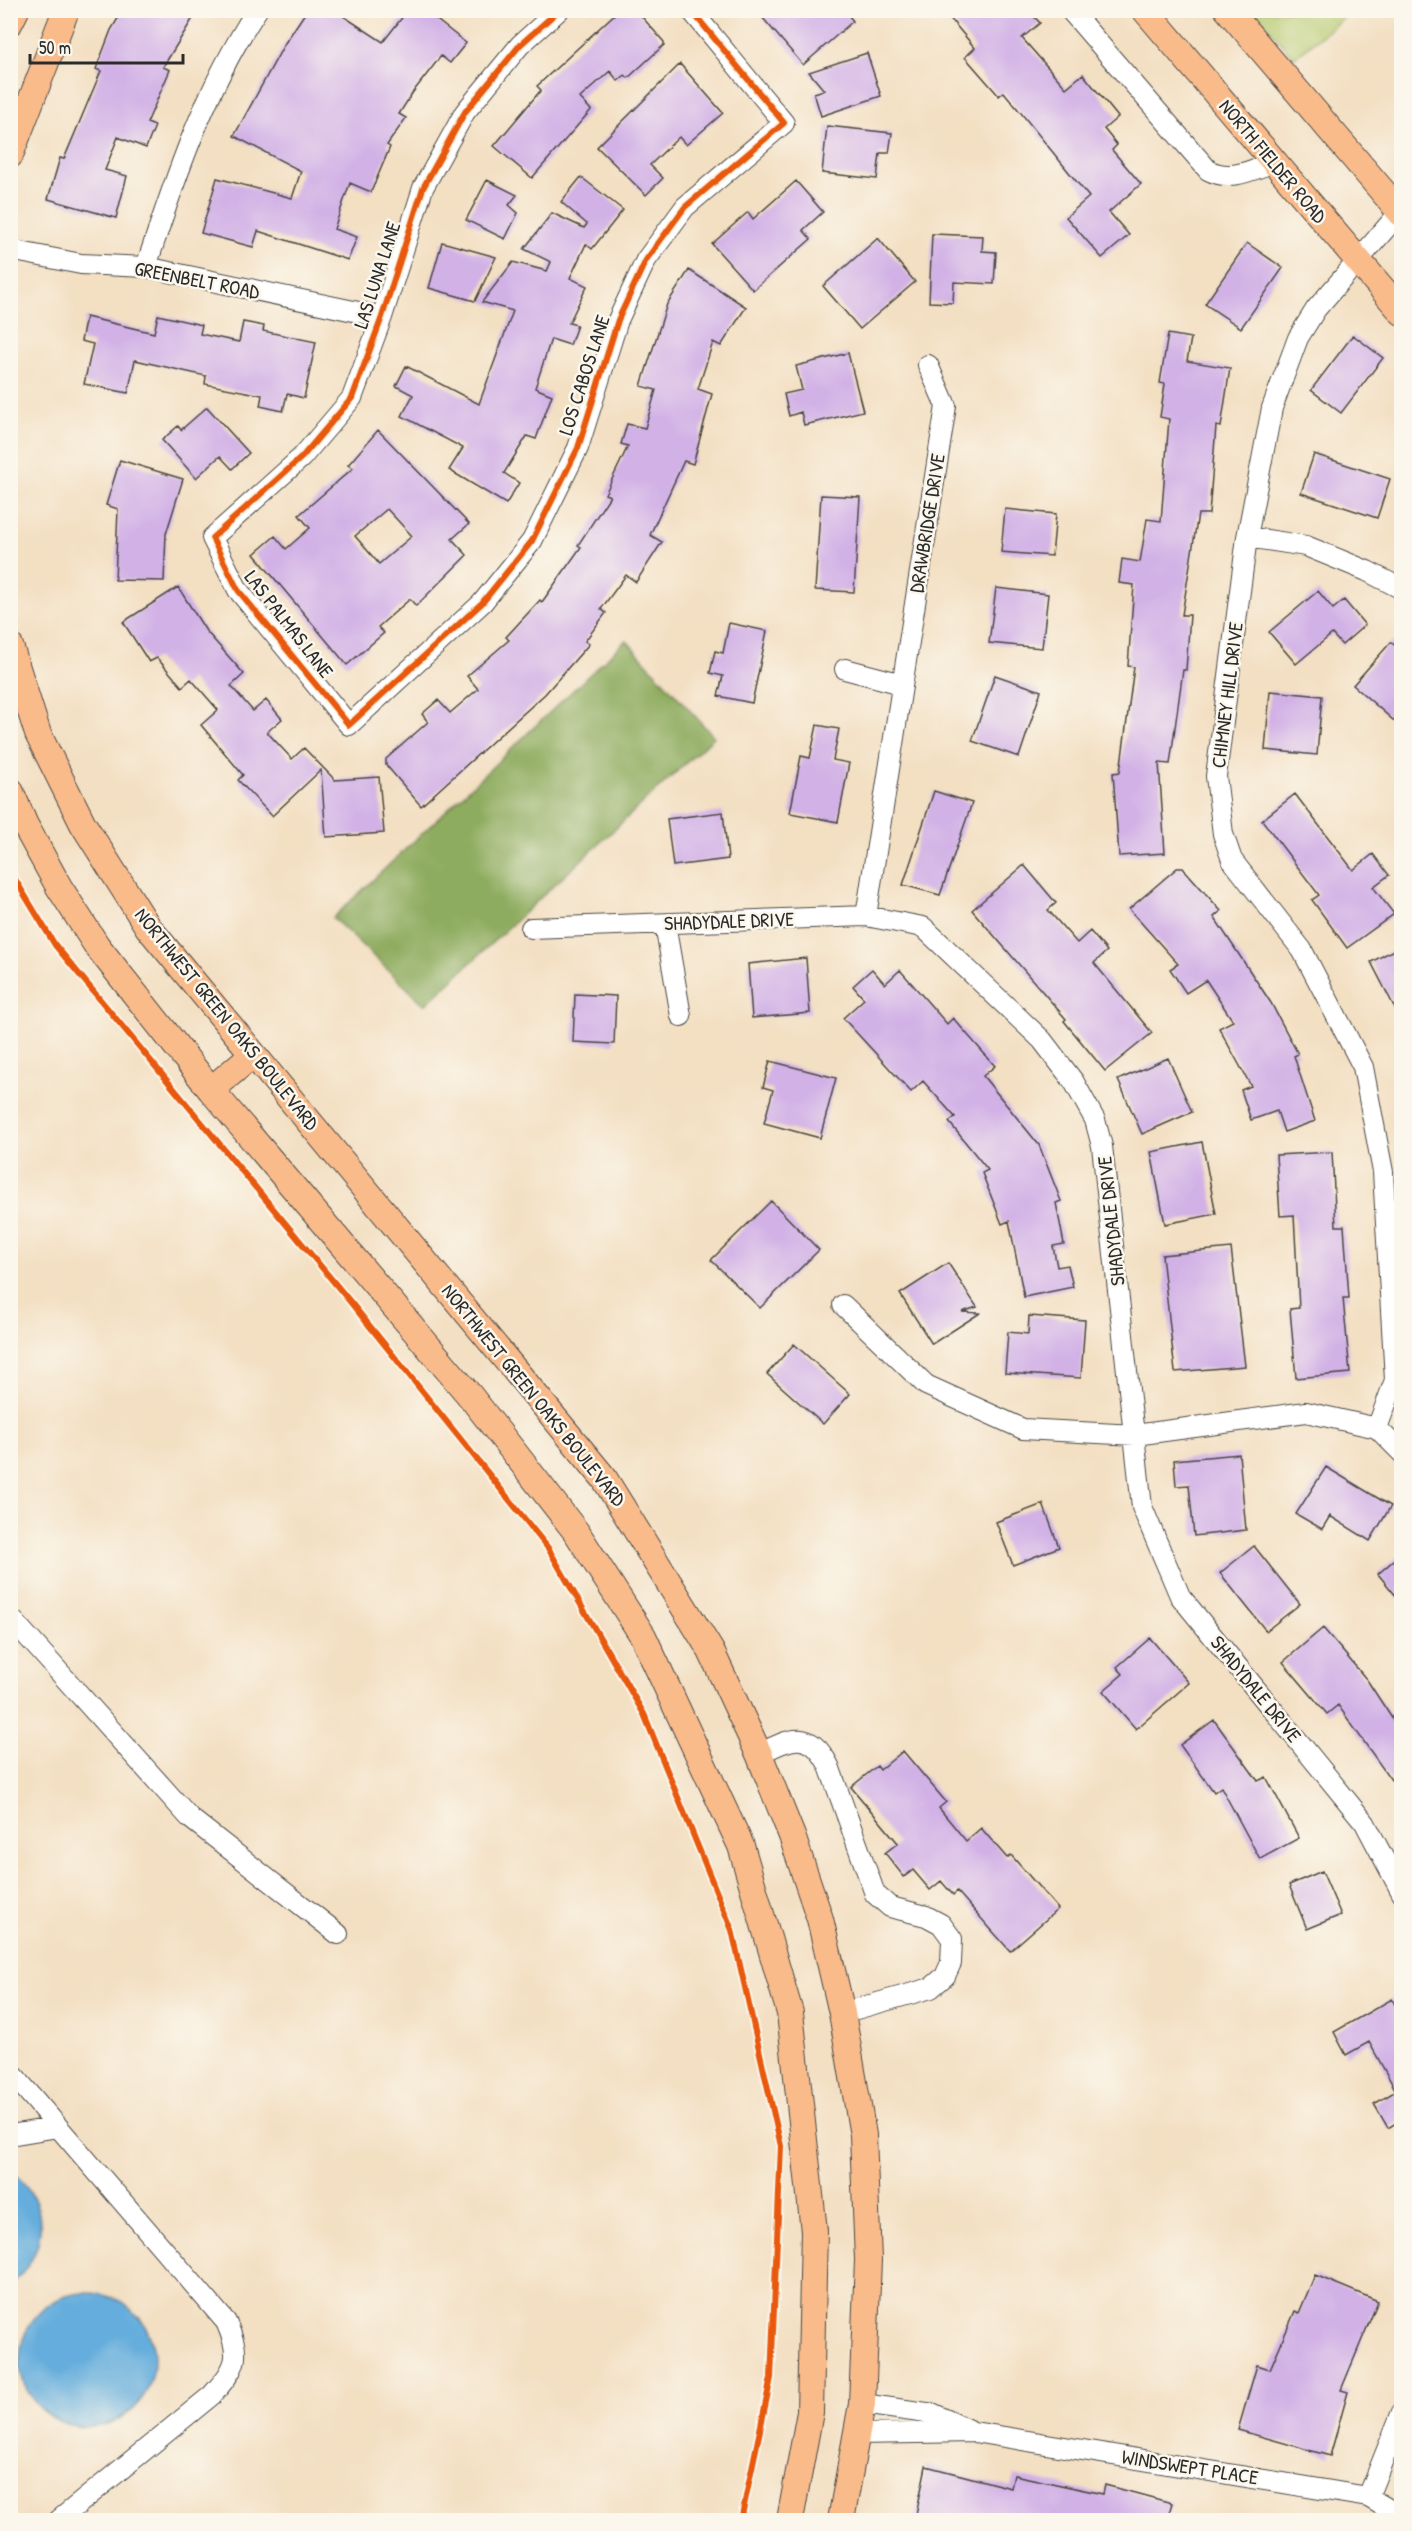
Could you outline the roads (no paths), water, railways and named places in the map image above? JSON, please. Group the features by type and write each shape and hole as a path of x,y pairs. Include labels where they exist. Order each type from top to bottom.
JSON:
{"main road":[{"path":"10,22 16,10"},
{"path":"10,155 66,10"},
{"name":"NORTH FIELDER ROAD","path":"1145,10 1401,312"},
{"path":"1228,10 1401,213"},
{"name":"NORTHWEST GREEN OAKS BOULEVARD","path":"10,646 38,734 83,824 148,927 604,1478 711,1651 759,1754 792,1836 820,1919 842,2013 863,2135 868,2260 861,2404 841,2520"},
{"path":"10,790 25,825 59,887 97,946 211,1090 471,1397 578,1533 643,1636 741,1846 790,2013 814,2231 810,2412 790,2520"},
{"path":"211,1090 252,1055"}],"street":[{"path":"146,267 183,154 233,46 257,10"},
{"name":"LAS LUNA LANE","path":"212,538 302,457 352,398 382,317 423,188 465,112 520,45 559,10"},
{"name":"LOS CABOS LANE","path":"350,725 482,603 532,541 578,448 618,320 646,260 685,207 784,123 691,10"},
{"path":"1070,10 1208,170 1219,176 1236,175 1274,162"},
{"name":"CHIMNEY HILL DRIVE","path":"1377,1428 1395,1380 1395,1249 1363,1067 1302,950 1232,860 1223,834 1216,776 1247,537 1272,408 1298,338 1316,309 1401,213"},
{"name":"GREENBELT ROAD","path":"10,250 81,264 146,267 382,317"},
{"name":"DRAWBRIDGE DRIVE","path":"866,916 946,406 928,365"},
{"path":"1247,537 1305,546 1367,571 1401,589"},
{"name":"LAS PALMAS LANE","path":"212,538 238,590 350,725"},
{"path":"845,669 902,684"},
{"name":"SHADYDALE DRIVE","path":"531,928 866,916 923,927 1042,1040 1074,1082 1095,1120 1102,1146 1142,1507 1180,1596 1365,1823 1401,1893"},
{"path":"665,924 681,1016"},
{"path":"843,1305 926,1385 1023,1429 1135,1435 1306,1412 1377,1428 1401,1453"},
{"path":"10,1617 190,1818 338,1934"},
{"path":"759,1754 790,1739 807,1741 824,1756 875,1894 890,1907 934,1919 952,1939 951,1963 943,1979 931,1988 842,2013"},
{"path":"10,2071 226,2322 236,2345 232,2371 212,2395 59,2520"},
{"path":"10,2135 58,2127"},
{"name":"WINDSWEPT PLACE","path":"861,2404 934,2414 974,2432"},
{"path":"1368,2497 1401,2412"},
{"name":"WINDSWEPT PLACE","path":"857,2434 974,2432 1368,2497 1401,2517"}],"water":[{"path":"10,2171 24,2183 33,2197 39,2212 40,2227 38,2243 32,2258 11,2284"},
{"path":"87,2293 113,2298 134,2313 149,2334 154,2360 149,2386 134,2407 113,2422 87,2427 61,2422 40,2407 25,2386 20,2360 25,2334 40,2313 61,2298"}]}
